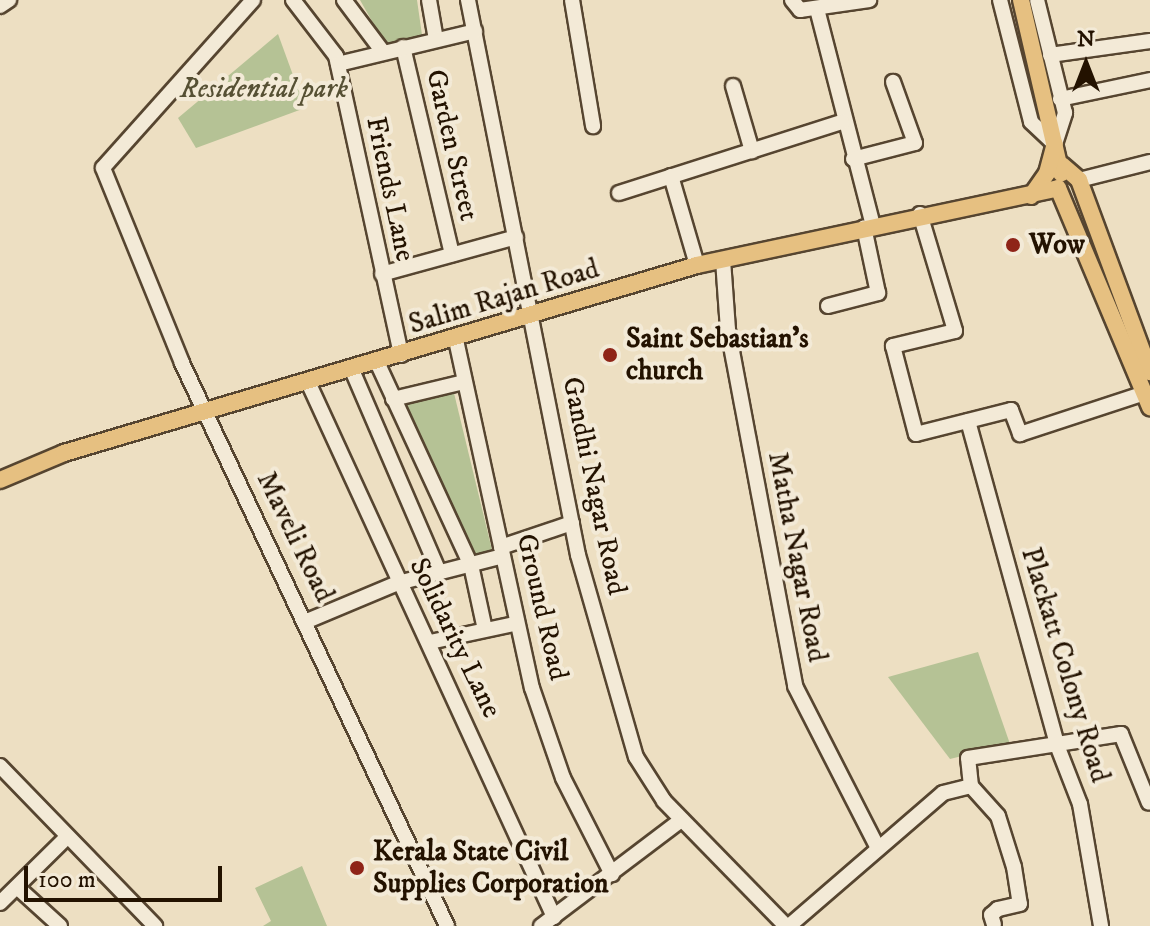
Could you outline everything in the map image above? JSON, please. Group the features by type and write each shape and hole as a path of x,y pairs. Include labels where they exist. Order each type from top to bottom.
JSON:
{"main road":[{"path":"1021,0 1046,116 1062,165 1058,188 1147,400"},
{"path":"1031,196 1047,173 1055,144"},
{"path":"1062,165 1079,180 1150,372"},
{"name":"Salim Rajan Road","path":"0,480 64,453 456,340 697,265 920,214 1031,196 1058,188"}],"street":[{"path":"0,6 9,0"},
{"name":"Maveli Road","path":"253,0 103,168 205,412 307,621 447,926"},
{"path":"344,0 383,52"},
{"path":"429,0 436,39"},
{"path":"572,0 593,126"},
{"path":"792,0 800,10 869,0"},
{"path":"1000,0 1031,122 1055,144 1065,113 1037,0"},
{"name":"Gandhi Nagar Road","path":"470,1 534,315 572,523 636,757 681,820 788,926"},
{"name":"Friends Lane","path":"300,3 338,64 401,355"},
{"path":"817,9 868,226 878,293 828,306"},
{"path":"338,64 475,31"},
{"path":"1050,55 1150,41"},
{"name":"Garden Street","path":"403,47 452,254"},
{"path":"1060,99 1150,80"},
{"path":"853,159 915,143 893,82"},
{"path":"733,86 752,151"},
{"path":"619,193 842,122"},
{"path":"1079,180 1150,162"},
{"path":"671,176 697,265"},
{"path":"920,214 955,331 893,346 916,434 1011,410 1020,434 1147,400"},
{"path":"382,274 516,237"},
{"name":"Matha Nagar Road","path":"723,260 728,330 795,686 877,846"},
{"name":"Ground Road","path":"456,340 502,552 514,624 563,778 612,874"},
{"path":"377,362 471,565 485,630"},
{"path":"352,370 439,572"},
{"name":"Solidarity Lane","path":"308,382 554,917"},
{"path":"393,399 464,382"},
{"name":"Plackatt Colony Road","path":"968,421 1057,745 1080,804 1101,926"},
{"path":"307,621 398,583 471,565 572,523"},
{"path":"430,642 514,624"},
{"path":"994,925 991,915 998,909 1020,904 1014,867 998,816 971,786 968,758 1121,734 1149,803"},
{"path":"0,766 66,838 155,926"},
{"path":"788,926 877,846 943,793 971,786"},
{"path":"541,926 681,820"},
{"path":"0,903 66,838"},
{"path":"17,887 55,925"}],"green space":[{"path":"360,0 417,0 422,35 386,46"},
{"name":"Residential park","path":"278,34 305,108 196,148 178,118"},
{"path":"453,389 493,554 475,558 404,403"},
{"path":"978,652 1010,744 950,759 888,677"},
{"path":"302,866 327,926 263,926 271,921 255,888"}],"place":[{"name":"Wow","path":"1013,245"},
{"name":"Saint Sebastian's church","path":"610,355"},
{"name":"Kerala State Civil Supplies Corporation","path":"357,868"}]}
